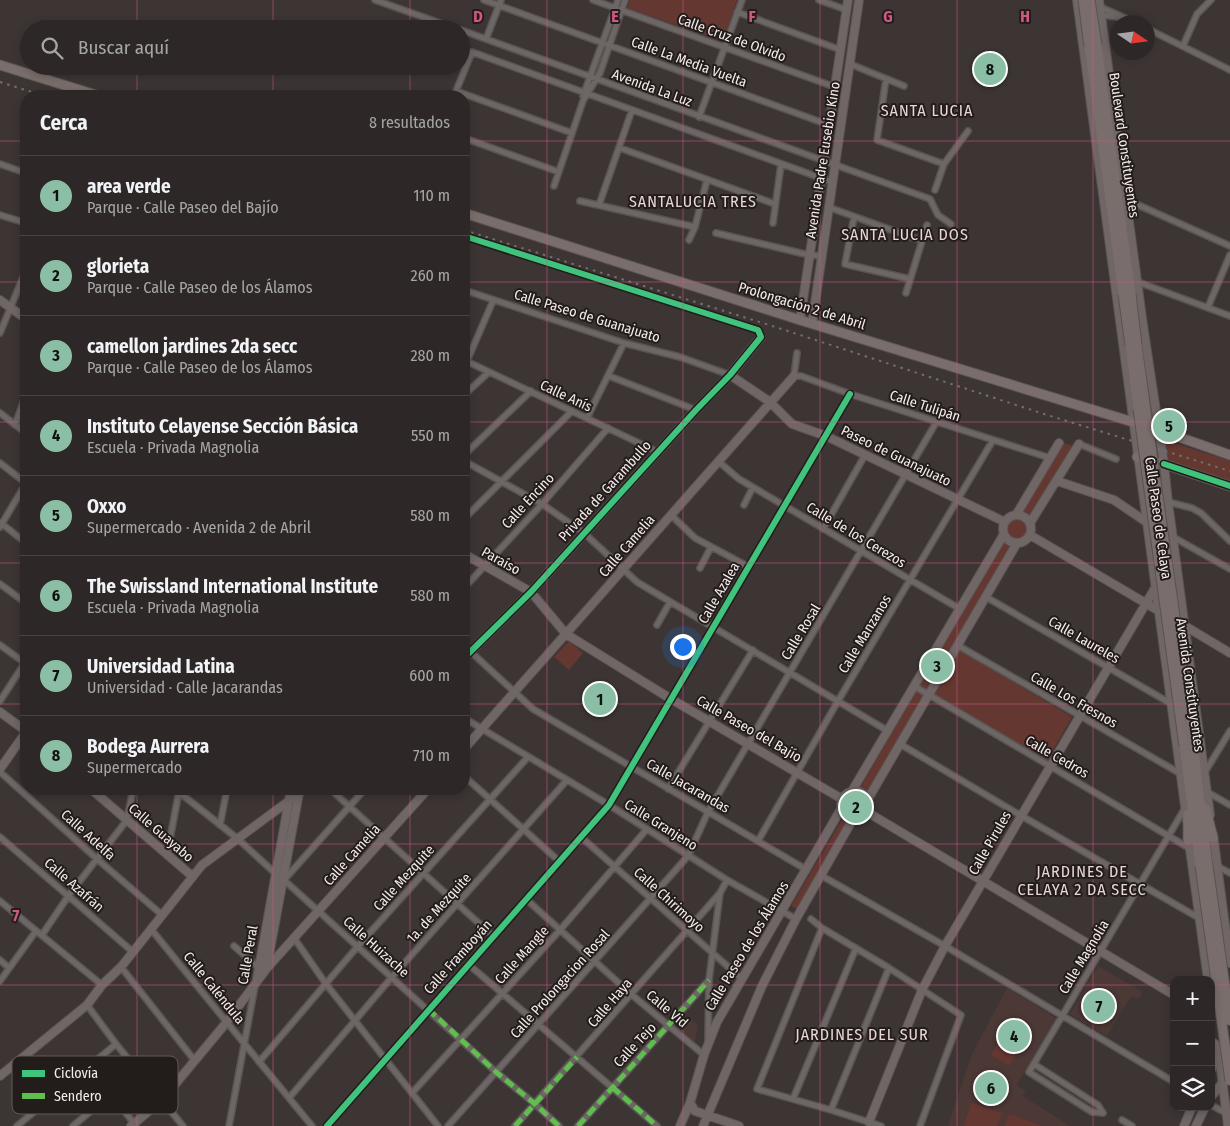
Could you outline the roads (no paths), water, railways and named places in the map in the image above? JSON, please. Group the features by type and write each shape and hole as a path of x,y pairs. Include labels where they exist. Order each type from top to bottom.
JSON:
{"main road":[{"name":"Avenida Padre Eusebio Kino","path":"800,320 848,0"},
{"name":"Avenida Padre Eusebio Kino","path":"812,324 820,256 860,0"},
{"path":"1078,0 1101,16"},
{"name":"Calle Paseo de Celaya","path":"1078,0 1080,36 1127,295 1144,325 1147,410 1159,430 1186,627 1190,634 1201,772 1207,792 1213,838 1208,866 1228,938 1230,964"},
{"name":"Boulevard Constituyentes","path":"1078,0 1093,46"},
{"path":"1089,0 1099,3"},
{"name":"Boulevard Constituyentes","path":"1089,0 1093,46 1127,295"},
{"name":"Calle Paseo de Celaya","path":"1099,3 1138,282 1127,295 1119,327 1170,703 1184,772 1189,844 1208,976"},
{"path":"1080,36 1086,30 1092,28 1104,36"},
{"path":"0,65 20,71"},
{"path":"32,75 80,90"},
{"name":"Prolongación 2 de Abril","path":"470,215 812,324 1159,430 1230,456"},
{"name":"Avenida Constituyentes","path":"1127,295 1134,345 1147,410 1193,744 1201,772 1226,1081"},
{"path":"0,300 20,315"},
{"path":"1119,327 1122,322 1131,319 1144,325"},
{"name":"Privada de Garambullo","path":"471,652 531,592 730,375 761,338"},
{"name":"Paseo de Guanajuato","path":"730,375 770,402 792,424 826,436 1005,522"},
{"name":"Calle Camelia","path":"470,742 794,376"},
{"path":"1130,404 1143,413 1152,413 1147,410"},
{"name":"Avenida Constituyentes","path":"1147,410 1184,746 1184,772 1208,866 1230,1021"},
{"path":"1016,515 1026,518 1030,523 1031,529 1030,535 1024,541 1017,543 1009,541 1004,534 1005,522 1016,515 1059,443"},
{"path":"1030,523 1079,444"},
{"path":"1137,457 1230,486"},
{"path":"1057,481 1114,500 1128,508 1145,522"},
{"path":"1128,508 1143,504 1147,498 1155,496 1168,502"},
{"path":"852,791 864,794 868,799 869,806 867,812 861,818 853,819 846,816 841,809 842,799 852,791 1004,534"},
{"path":"1030,535 1186,627"},
{"path":"868,799 1017,543"},
{"name":"Paraíso","path":"470,557 531,592 566,634"},
{"path":"1155,590 1161,595 1168,596 1181,591"},
{"name":"Calle Pirules","path":"869,1122 922,990 945,946 1049,766 1155,590"},
{"name":"Calle Paseo del Bajío","path":"566,634 842,799"},
{"path":"1190,634 1230,653"},
{"path":"0,713 20,728"},
{"path":"0,770 20,741"},
{"path":"1184,772 1189,844"},
{"path":"1201,772 1213,838"},
{"name":"Calle Guayabo","path":"98,795 192,876"},
{"name":"Calle Peral","path":"263,968 290,795"},
{"path":"25,1056 87,1005 102,985 121,967 161,914 202,865 295,795"},
{"name":"Calle Peral","path":"256,984 263,968 284,880 300,795"},
{"name":"Calle Camelia","path":"263,968 294,938 423,795"},
{"name":"Calle Paseo de los Álamos","path":"680,1126 690,1103 704,1055 717,1022 841,809"},
{"path":"867,812 1170,993"},
{"name":"Calle Paseo de los Álamos","path":"702,1126 762,986 796,919 853,819"},
{"path":"1207,970 1230,971"},
{"path":"178,1081 256,984"},
{"path":"1215,1006 1230,1003"},
{"path":"1215,1046 1219,1050 1226,1081 1228,1126"},
{"path":"1219,1050 1230,1048"},
{"path":"1213,1066 1219,1050"},
{"path":"0,1076 12,1066"},
{"path":"1215,1093 1226,1081"},
{"path":"690,1103 695,1111 739,1126"},
{"path":"1184,1126 1190,1111"},
{"path":"1196,1126 1203,1111"},
{"path":"134,1125 146,1114"}],"street":[{"path":"375,0 432,20"},
{"name":"Calle La Media Vuelta","path":"484,0 500,3 610,46 829,125"},
{"name":"Calle Cruz de Olvido","path":"593,0 835,86"},
{"path":"554,186 583,101 589,77 618,0"},
{"path":"585,94 596,80 610,46 625,0"},
{"path":"699,117 742,0"},
{"path":"819,0 847,10"},
{"path":"1183,46 1196,14 1211,0"},
{"path":"486,39 500,3"},
{"path":"1099,3 1118,15"},
{"path":"738,12 841,50"},
{"path":"1101,16 1110,17"},
{"path":"1155,32 1230,70"},
{"name":"Avenida La Luz","path":"470,33 930,199 938,216 950,224"},
{"name":"Avenida La Luz","path":"470,57 472,52 832,182"},
{"path":"850,64 904,86"},
{"name":"Avenida La Luz","path":"456,90 462,75"},
{"path":"886,79 877,140 944,164"},
{"path":"470,98 572,133"},
{"path":"598,205 620,148 632,110"},
{"path":"935,190 944,164 968,131"},
{"path":"470,140 558,172"},
{"path":"620,148 775,204"},
{"path":"0,164 20,171"},
{"path":"773,223 781,164"},
{"path":"689,240 696,227 707,180"},
{"path":"1127,200 1230,246"},
{"path":"580,201 696,227"},
{"path":"828,207 922,241"},
{"path":"0,215 20,221"},
{"path":"854,217 846,264 910,279"},
{"path":"906,293 927,225"},
{"path":"716,233 820,256"},
{"path":"470,238 758,330 761,338"},
{"path":"1208,307 1230,255"},
{"path":"1138,282 1230,316"},
{"path":"0,333 20,284"},
{"name":"Calle Paseo de Guanajuato","path":"470,292 624,343 680,357 730,375"},
{"path":"470,349 493,300"},
{"path":"587,418 624,343"},
{"path":"794,376 797,353"},
{"name":"Calle Anís","path":"470,362 658,452"},
{"path":"470,390 489,372"},
{"path":"609,376 696,410"},
{"name":"Calle Tulipán","path":"794,376 801,376 850,394 1050,458"},
{"path":"470,449 531,392"},
{"name":"Calle Azalea","path":"609,805 850,394"},
{"path":"15,425 20,411"},
{"path":"470,513 572,411"},
{"path":"0,413 20,429"},
{"name":"Calle Rosal","path":"688,856 708,812 747,743 862,552 937,421"},
{"name":"Calle Encino","path":"470,581 542,504 608,428"},
{"name":"Calle Manzanos","path":"758,841 838,701 993,440"},
{"path":"1079,444 1116,459"},
{"path":"823,529 865,454"},
{"name":"Calle de los Cerezos","path":"718,461 739,479 960,609"},
{"path":"0,464 20,479"},
{"path":"470,464 542,504 584,533 637,582 888,730"},
{"path":"744,505 753,487"},
{"path":"20,493 1,524 20,538"},
{"path":"1168,502 1197,510 1230,541"},
{"path":"671,515 695,538 749,567"},
{"path":"1173,537 1230,570"},
{"path":"700,568 711,547"},
{"path":"0,584 20,599"},
{"name":"Calle Laureles","path":"986,597 1170,703"},
{"path":"657,625 670,602"},
{"path":"0,645 20,658"},
{"name":"Calle Los Fresnos","path":"957,645 1079,716 1184,772"},
{"path":"668,789 753,650"},
{"name":"Calle Jacarandas","path":"471,652 533,709 807,870"},
{"path":"0,701 20,671"},
{"name":"Calle Cedros","path":"914,686 1169,835 1189,844"},
{"name":"Calle Granjeno","path":"470,721 609,805 727,880 796,919"},
{"path":"1201,772 1228,738 1230,731"},
{"path":"900,744 1020,816 1199,918"},
{"name":"Calle Mezquite","path":"259,1062 358,946 528,757"},
{"name":"Calle Adelfa","path":"0,770 20,788"},
{"name":"1a. de Mezquite","path":"289,1098 392,977 567,780"},
{"path":"470,782 559,861"},
{"path":"1207,792 1230,805"},
{"name":"Calle Adelfa","path":"27,795 161,914"},
{"path":"42,935 69,895 127,820 132,795"},
{"path":"168,855 177,795"},
{"name":"Calle Huizache","path":"184,795 238,839 462,1039 496,1072 559,1126"},
{"path":"220,825 226,795"},
{"path":"337,795 493,936"},
{"path":"284,880 359,795"},
{"name":"Calle Framboyán","path":"327,1126 609,805"},
{"name":"Calle Magnolia","path":"1034,1064 1185,808"},
{"name":"Calle Mangle","path":"412,1093 560,930 647,829"},
{"name":"Calle Azafrán","path":"0,837 133,952"},
{"name":"Calle Chirimoyo","path":"581,837 742,980"},
{"name":"Calle Prolongacion Rosal","path":"448,1126 688,856"},
{"path":"1208,866 1230,873"},
{"path":"822,876 945,946 1170,1080"},
{"path":"708,1044 709,980 720,893 727,880"},
{"name":"Calle Haya","path":"515,1126 720,893"},
{"name":"Calle Vid","path":"526,899 632,995 704,1055"},
{"path":"0,901 102,985"},
{"path":"811,919 822,928 889,968 961,1015 920,1126"},
{"path":"822,928 756,1089 881,1126"},
{"name":"Calle Caléndula","path":"151,929 312,1126"},
{"path":"0,981 36,931"},
{"path":"294,938 326,984 438,1126"},
{"path":"234,946 263,968"},
{"path":"793,1099 856,948"},
{"path":"0,960 9,968"},
{"path":"468,964 656,1126"},
{"path":"121,967 195,1061"},
{"path":"831,1110 889,968"},
{"name":"Calle Tejo","path":"578,1126 709,980"},
{"name":"Calle Peral","path":"229,1126 256,984"},
{"path":"87,1005 126,1056"},
{"path":"101,1056 116,1044"},
{"path":"1034,1064 1068,1086 1098,1105 1103,1113 1092,1112 1029,1072 1034,1064"},
{"path":"1226,1081 1230,1074"},
{"path":"1064,1094 1068,1086"},
{"path":"1215,1107 1226,1113"},
{"path":"17,1126 31,1114"},
{"path":"73,1126 87,1114"},
{"path":"126,1114 134,1125"},
{"path":"173,1114 183,1126"},
{"path":"1122,1120 1132,1126"}],"railway":[{"path":"0,82 26,90"},
{"path":"470,232 1230,471"}],"place":[{"name":"Bodega Aurrera","path":"990,69"},
{"name":"Oxxo","path":"1169,426"},
{"name":"camellon jardines 2da secc","path":"937,666"},
{"name":"area verde","path":"600,699"},
{"name":"glorieta","path":"856,807"},
{"name":"Universidad Latina","path":"1099,1006"},
{"name":"Instituto Celayense Sección Básica","path":"1014,1036"},
{"name":"The Swissland International Institute","path":"991,1088"}],"district":[{"name":"SANTA LUCIA","path":"927,110"},
{"name":"SANTALUCIA TRES","path":"693,201"},
{"name":"SANTA LUCIA DOS","path":"905,234"},
{"name":"JARDINES DE CELAYA 2 DA SECC","path":"1082,880"},
{"name":"JARDINES DEL SUR","path":"862,1034"}]}
